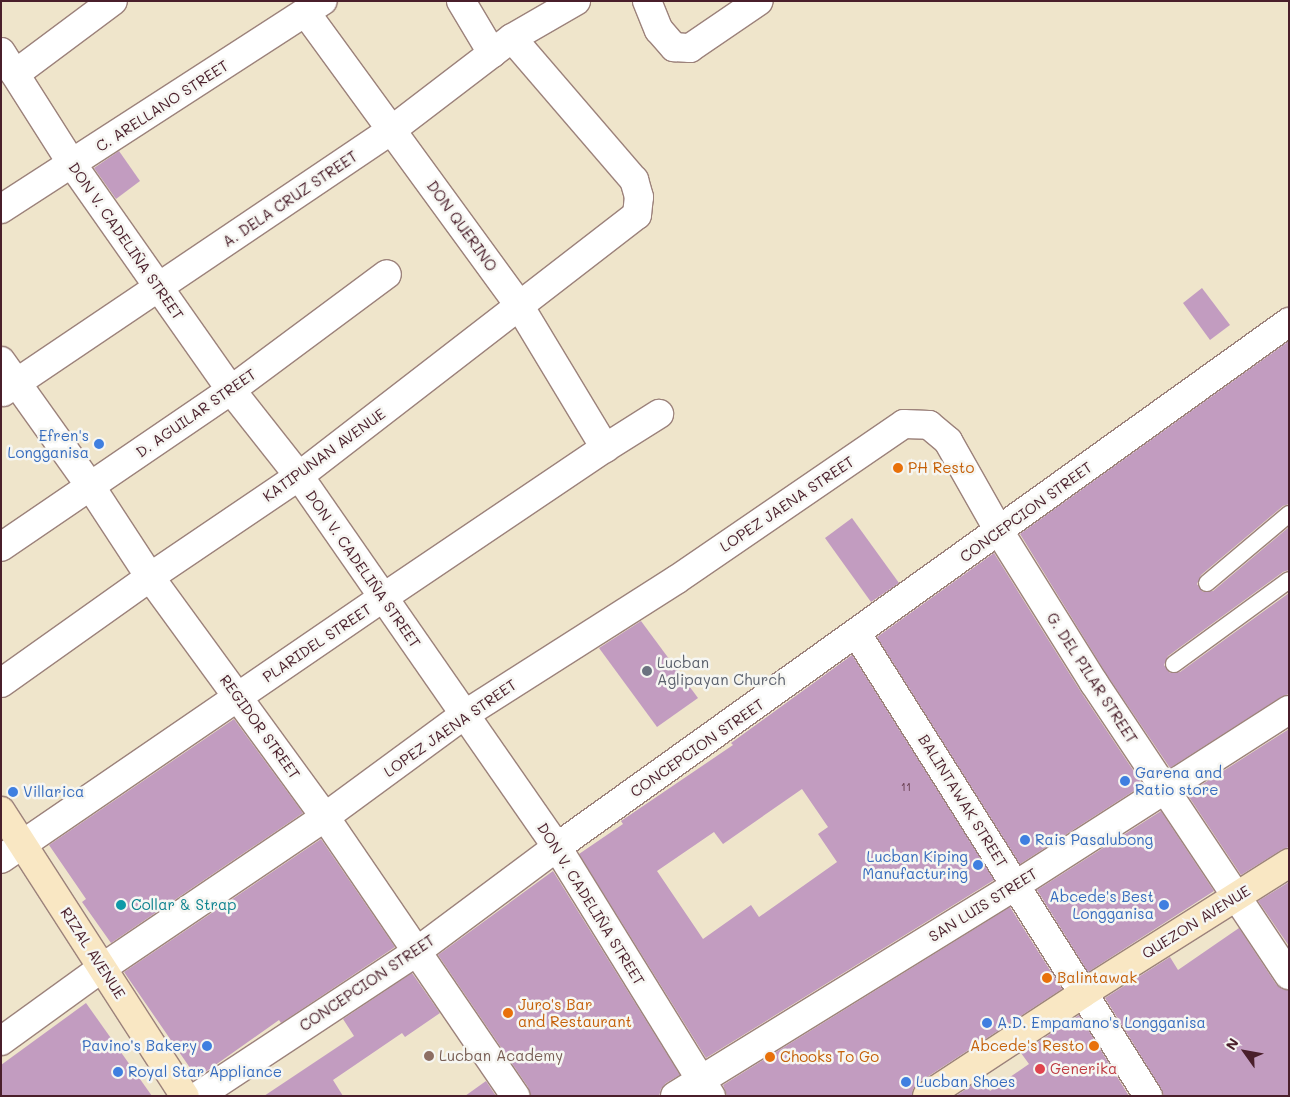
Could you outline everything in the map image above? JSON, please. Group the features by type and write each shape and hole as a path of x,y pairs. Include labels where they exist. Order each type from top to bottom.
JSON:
{"main road":[{"name":"RIZAL AVENUE","path":"1,811 12,852 102,968 185,1096"},
{"name":"QUEZON AVENUE","path":"927,1096 1082,994 1289,863"}],"street":[{"path":"8,63 114,1"},
{"path":"461,1 502,46"},
{"name":"A. DELA CRUZ STREET","path":"9,387 393,129 502,46 576,1"},
{"path":"646,1 659,30 674,47 690,48 759,1"},
{"name":"DON QUERINO","path":"314,7 393,129 520,307 605,448"},
{"name":"C. ARELLANO STREET","path":"1,209 314,7"},
{"name":"KATIPUNAN AVENUE","path":"1,683 150,577 299,476 637,215 639,197 634,180 502,46"},
{"name":"DON V. CADELIÑA STREET","path":"8,63 72,164 231,390 299,476 557,847 706,1088"},
{"name":"D. AGUILAR STREET","path":"1,547 231,390 387,274"},
{"name":"CONCEPCION STREET","path":"198,1096 416,952 557,847 857,634 1289,322"},
{"name":"REGIDOR STREET","path":"1,361 9,387 91,487 150,577 239,696 325,816 515,1096"},
{"name":"PLARIDEL STREET","path":"12,852 384,597 605,448 659,414"},
{"name":"G. DEL PILAR STREET","path":"904,424 929,425 948,442 999,531 1094,683 1289,975"},
{"name":"LOPEZ JAENA STREET","path":"1,1041 102,968 325,816 464,715 676,580 904,424"},
{"name":"BALINTAWAK STREET","path":"857,634 1148,1096"},
{"name":"SAN LUIS STREET","path":"675,1096 706,1088 1016,885 1289,710"}],"lane":[{"path":"1207,583 1289,514"},
{"path":"1174,664 1289,580"}],"building":[{"path":"119,151 140,181 116,199 94,168"},
{"path":"1202,288 1230,325 1210,340 1183,303"},
{"path":"1289,341 1289,504 1283,506 1201,575 1197,584 1203,592 1213,591 1289,527 1289,570 1283,572 1168,656 1164,665 1170,673 1180,672 1289,593 1289,694 1281,697 1170,768 1107,675 1020,534"},
{"path":"852,518 899,583 871,602 825,538"},
{"path":"994,553 1081,692 1143,785 1020,864 877,637"},
{"name":"Lucban Aglipayan Church","path":"641,621 698,698 657,727 599,648"},
{"path":"852,655 994,880 706,1058 579,854 623,824 621,821 733,745 731,743","holes":["802,789 828,827 818,834 837,862 759,917 751,905 703,939 657,871 714,832 723,844"]},
{"path":"234,719 303,813 111,943 82,902 86,899 49,845"},
{"path":"1289,729 1289,847 1241,875 1187,794"},
{"path":"1161,811 1214,891 1088,972 1037,890"},
{"path":"321,839 395,947 281,1023 279,1020 197,1078 124,972"},
{"path":"553,871 680,1075 666,1083 661,1089 659,1096 530,1096 528,1087 438,955"},
{"path":"1289,882 1289,946 1258,901"},
{"path":"1010,907 1062,989 918,1083 913,1089 912,1096 727,1096 723,1085"},
{"path":"1239,928 1276,984 1282,989 1289,990 1289,1096 1164,1096 1161,1088 1105,998 1170,957 1178,970"},
{"path":"412,973 440,1013 405,1037 402,1033 333,1080 343,1096 264,1096 354,1036 343,1019"},
{"path":"86,1003 152,1096 1,1096 1,1065"},
{"path":"1079,1015 1129,1096 956,1096 982,1078 990,1091 1029,1064 1021,1053"},
{"path":"486,1081 496,1096 465,1096"}],"place":[{"name":"Efren's Longganisa","path":"99,444"},
{"name":"PH Resto","path":"898,468"},
{"name":"Lucban Aglipayan Church","path":"647,671"},
{"name":"Garena and Ratio store","path":"1125,781"},
{"name":"Villarica","path":"13,792"},
{"name":"Rais Pasalubong","path":"1025,840"},
{"name":"Lucban Kiping Manufacturing","path":"978,865"},
{"name":"Collar & Strap","path":"121,905"},
{"name":"Abcede's Best Longganisa","path":"1164,905"},
{"name":"Balintawak","path":"1047,978"},
{"name":"Juro's Bar and Restaurant","path":"508,1013"},
{"name":"A.D. Empamano's Longganisa","path":"987,1023"},
{"name":"Pavino's Bakery","path":"207,1046"},
{"name":"Abcede's Resto","path":"1094,1046"},
{"name":"Lucban Academy","path":"429,1056"},
{"name":"Chooks To Go","path":"770,1057"},
{"name":"Generika","path":"1040,1069"},
{"name":"Royal Star Appliance","path":"118,1072"},
{"name":"Lucban Shoes","path":"906,1082"}]}
